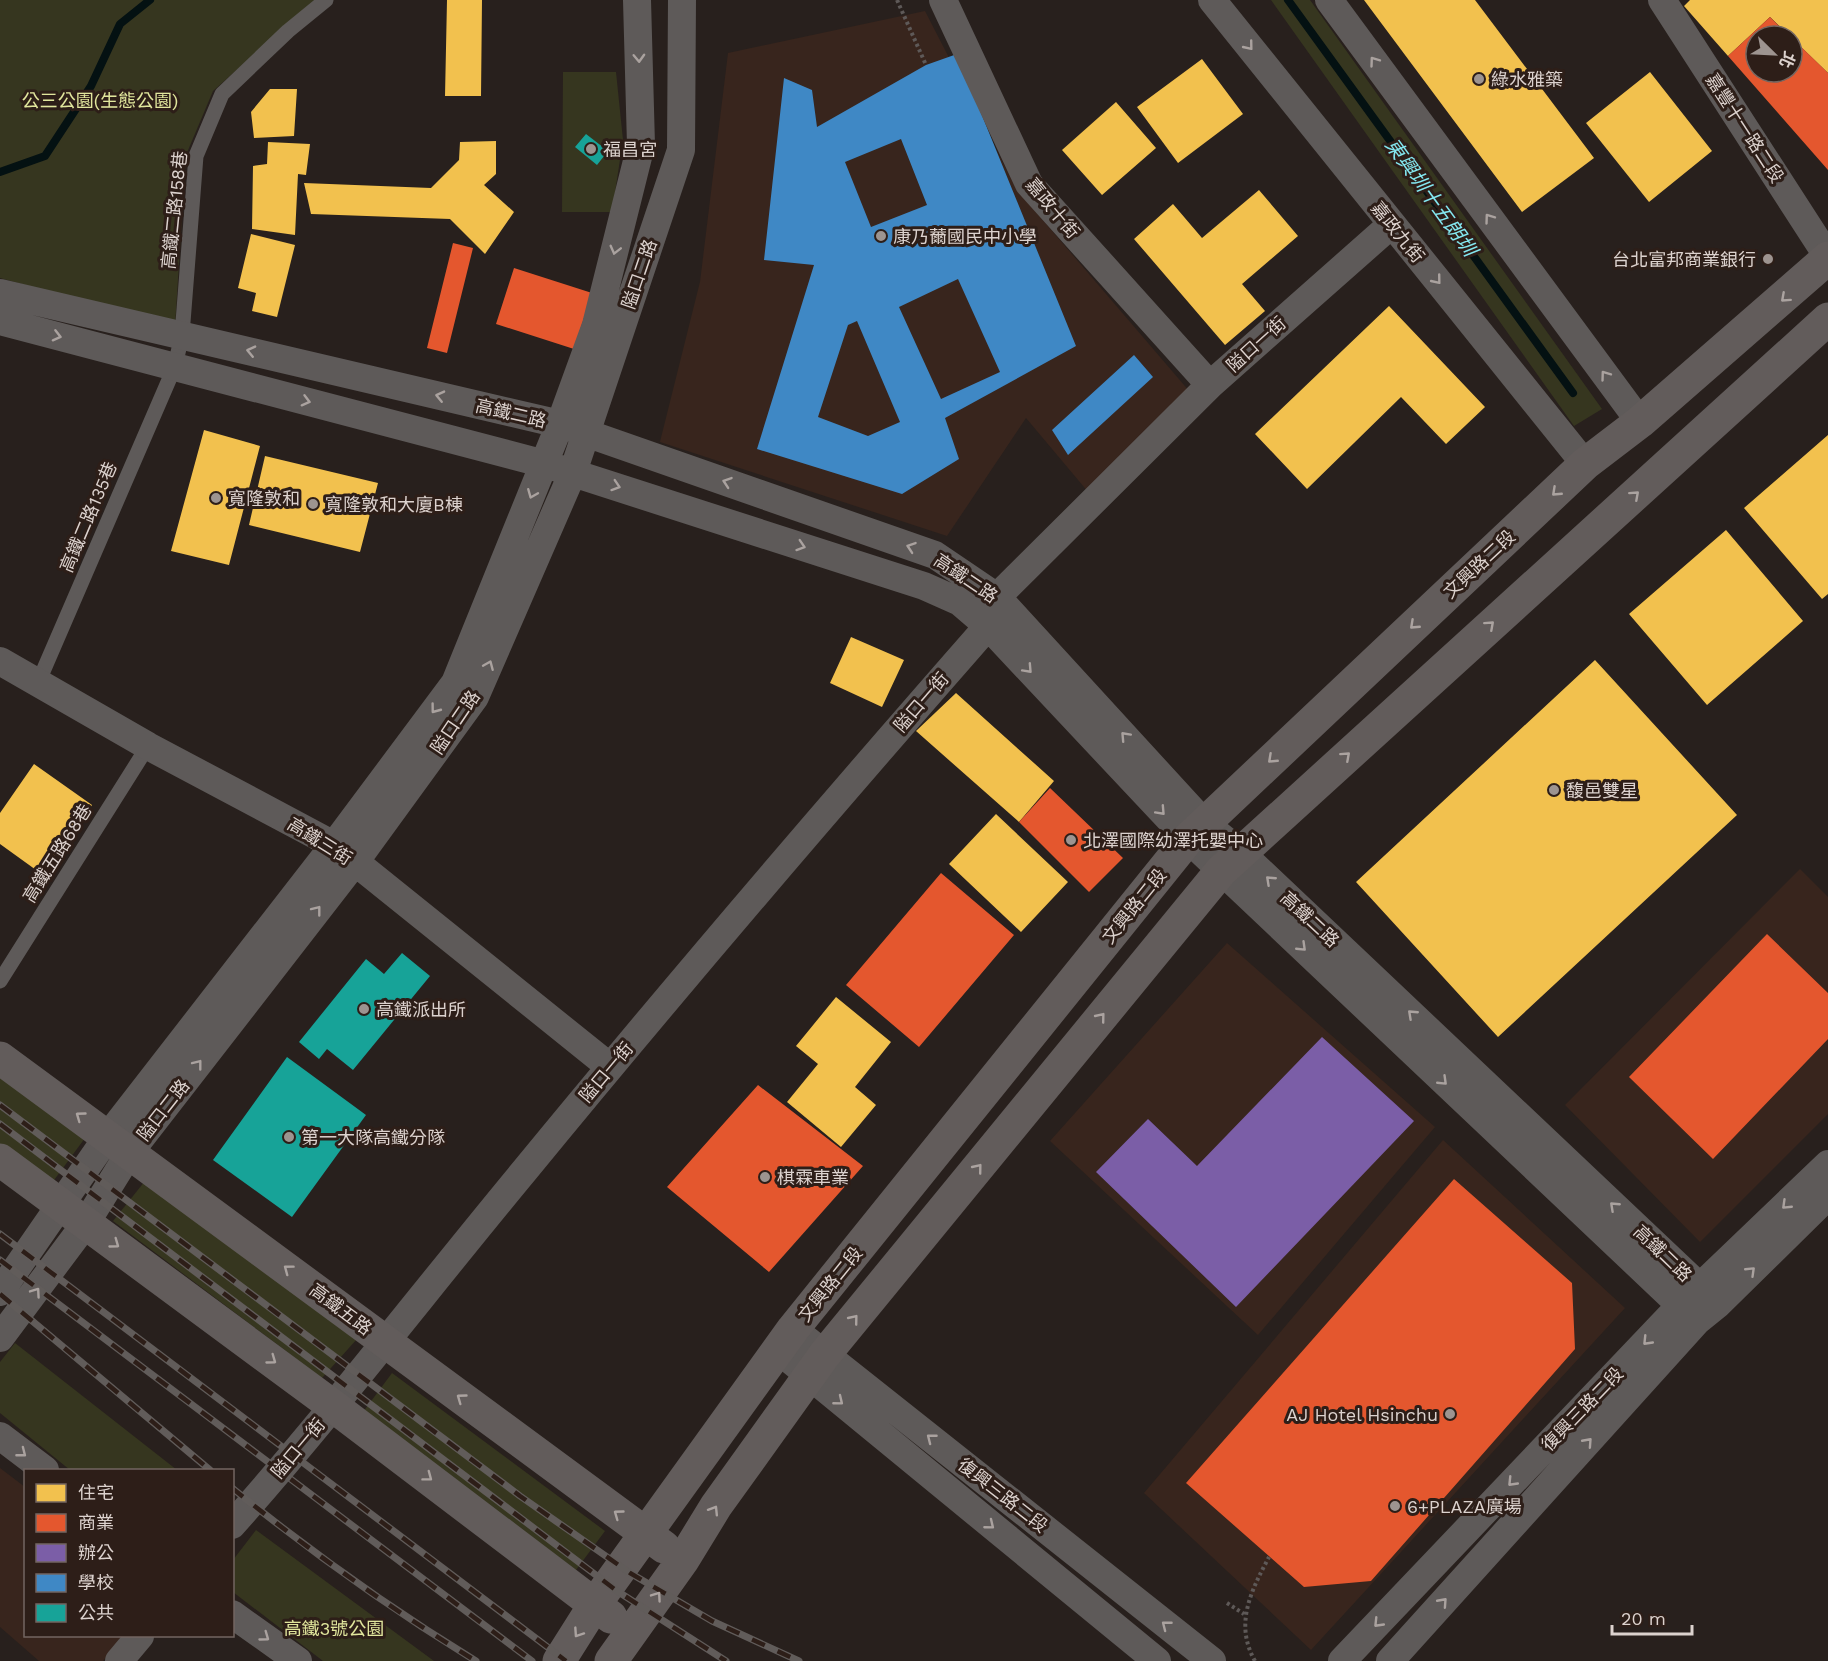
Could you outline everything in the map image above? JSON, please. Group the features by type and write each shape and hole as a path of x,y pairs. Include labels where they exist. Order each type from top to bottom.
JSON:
{"street":[{"path":"637,0 690,0"},
{"name":"隘口二路","path":"2,1332 73,1214 119,1144 344,853 475,697 573,472 573,429 596,325 641,145 637,0"},
{"name":"隘口二路","path":"344,853 455,683 545,464 573,429 681,150 682,0"},
{"name":"嘉政十街","path":"944,0 1029,184 1210,385"},
{"name":"嘉政九街","path":"1212,0 1585,464"},
{"path":"1329,0 1640,422"},
{"name":"嘉豐十一路二段","path":"1662,0 1828,258"},
{"name":"隘口一街","path":"998,597 1210,385 1392,224"},
{"name":"文興路二段","path":"559,1661 595,1604 786,1340 1196,831 1585,464 1640,422 1828,258"},
{"name":"高鐵二路","path":"0,293 573,429 935,555 998,597 1196,831"},
{"path":"611,1661 683,1560 716,1506 818,1366 1231,861 1828,319"},
{"name":"高鐵二路","path":"0,321 573,472 924,586 960,602 988,626 1196,831 1231,861 1699,1305"},
{"name":"隘口一街","path":"234,1523 797,844 988,626"},
{"name":"高鐵三街","path":"0,661 148,746 344,853 610,1067"},
{"name":"高鐵五路","path":"0,1058 683,1560"},
{"path":"0,1160 333,1406 595,1604 631,1634"},
{"name":"復興三路二段","path":"1389,1661 1699,1305 1828,1164"},
{"name":"復興三路二段","path":"1341,1661 1699,1305 1828,1196"},
{"name":"隘口二路","path":"0,1292 73,1214"},
{"name":"復興三路二段","path":"786,1340 1157,1661"},
{"name":"復興三路二段","path":"818,1366 1212,1661"},
{"path":"0,1436 44,1469"},
{"path":"234,1615 298,1661"},
{"path":"119,1661 138,1637"}],"lane":[{"name":"高鐵二路158巷","path":"175,366 182,335 196,156 222,94 288,31 326,0"},
{"name":"高鐵二路135巷","path":"38,683 175,366"},
{"name":"高鐵五路68巷","path":"0,981 148,746"}],"path":[{"path":"897,0 926,65"},
{"path":"1255,1661 1247,1646 1244,1614 1250,1592 1269,1557"},
{"path":"1227,1603 1244,1614"}],"shaded area":[{"name":"康乃薾國民中小學","path":"925,11 1017,190 1190,392 1089,493 1026,418 947,536 660,442 700,282 728,53"},
{"path":"1800,869 1828,897 1828,1114 1700,1242 1565,1105"},
{"path":"1227,943 1435,1127 1258,1335 1050,1141"},
{"path":"1443,1140 1625,1308 1311,1650 1144,1493"},
{"path":"0,1468 24,1486 24,1637 122,1637 103,1661 39,1661 0,1627"}],"green space":[{"name":"公三公園(生態公園)","path":"0,0 315,0 213,91 186,155 175,326 0,278"},
{"path":"1271,0 1310,0 1602,409 1574,426"},
{"path":"563,72 616,72 623,140 612,212 562,212"},
{"path":"0,1077 85,1138 49,1187 0,1150"},
{"path":"145,1181 357,1339 322,1378 113,1221"},
{"path":"15,1343 176,1469 69,1469 0,1413 0,1362"},
{"path":"392,1373 605,1531 576,1570 363,1412"},
{"name":"高鐵3號公園","path":"256,1530 434,1661 323,1661 234,1593 234,1559"}],"building: 住宅":[{"path":"447,0 482,0 481,96 445,96"},
{"name":"綠水雅築","path":"1364,0 1475,0 1594,158 1522,212"},
{"path":"1690,0 1828,0 1828,73 1804,50 1804,24 1777,24 1770,17 1762,24 1744,24 1744,41 1728,56 1684,6"},
{"path":"1202,59 1243,114 1178,163 1137,107"},
{"path":"1650,72 1712,151 1649,202 1586,123"},
{"path":"270,89 297,89 294,136 254,138 251,112"},
{"path":"1116,102 1156,148 1102,195 1062,150"},
{"path":"496,141 496,174 484,185 514,212 485,254 450,219 311,214 304,183 431,188 459,160 460,142"},
{"path":"268,142 310,144 306,175 298,174 295,235 252,229 253,166 267,164"},
{"path":"1259,190 1298,236 1242,284 1265,311 1225,345 1134,239 1173,204 1202,238"},
{"path":"251,234 295,245 277,317 252,311 256,293 238,288"},
{"path":"1389,306 1485,407 1446,444 1401,397 1307,489 1255,434"},
{"name":"寬隆敦和","path":"204,430 260,446 229,565 171,551"},
{"path":"1828,435 1828,594 1822,599 1744,508"},
{"name":"寬隆敦和大廈B棟","path":"265,456 378,483 360,552 249,525"},
{"path":"1726,530 1803,621 1707,705 1629,614"},
{"path":"851,637 904,660 882,707 830,683"},
{"path":"1595,660 1737,815 1498,1037 1356,882"},
{"path":"956,693 1054,781 1019,822 916,731"},
{"path":"34,764 92,805 43,875 0,844 0,813"},
{"path":"996,814 1068,882 1021,932 949,864"},
{"path":"836,997 891,1042 855,1087 876,1105 841,1147 787,1102 818,1064 796,1046"}],"building: 商業":[{"path":"1770,17 1777,24 1762,24"},
{"path":"1744,41 1744,74 1728,56"},
{"path":"1804,50 1828,73 1828,170 1753,84 1804,84"},
{"path":"453,243 473,248 447,353 427,348"},
{"path":"514,268 592,293 574,349 496,324"},
{"name":"北澤國際幼澤托嬰中心","path":"1050,788 1123,858 1089,892 1019,822"},
{"path":"941,873 1014,935 919,1047 846,985"},
{"path":"1767,934 1828,993 1828,1039 1713,1159 1629,1077"},
{"name":"棋霖車業","path":"758,1085 863,1166 769,1272 667,1187"},
{"path":"1454,1179 1572,1283 1575,1349 1371,1581 1304,1587 1186,1483"}],"building: 辦公":[{"path":"1322,1037 1414,1121 1236,1307 1096,1172 1148,1119 1197,1166"}],"building: 學校":[{"path":"957,54 1076,346 945,418 959,459 902,494 757,449 814,265 764,260 784,78 812,90 817,127 926,65","holes":["901,139 927,205 871,227 845,162","958,279 1000,372 941,399 899,307","857,321 900,422 868,436 818,417 848,325"]},
{"path":"1134,355 1153,377 1068,455 1052,430"}],"building: 公共":[{"name":"福昌宮","path":"586,134 608,151 597,165 575,147"},
{"name":"高鐵派出所","path":"402,953 430,976 353,1070 327,1049 319,1059 299,1042 366,959 384,974"},
{"name":"第一大隊高鐵分隊","path":"287,1057 366,1115 292,1217 213,1160"}],"waterway":[{"path":"0,172 45,156 91,86 120,24 150,0"},
{"name":"東興圳十五朗圳","path":"1288,0 1573,393"}],"railway":[{"path":"0,1105 520,1496 630,1573 712,1621 799,1661"},
{"path":"0,1124 617,1591 726,1661"},
{"path":"0,1234 566,1661"},
{"path":"0,1260 532,1661"},
{"path":"0,1294 209,1469"},
{"path":"234,1490 351,1579 476,1661"}],"place":[{"name":"綠水雅築","path":"1479,79"},
{"name":"福昌宮","path":"591,149"},
{"name":"康乃薾國民中小學","path":"881,236"},
{"name":"台北富邦商業銀行","path":"1768,259"},
{"name":"寬隆敦和","path":"216,498"},
{"name":"寬隆敦和大廈B棟","path":"313,504"},
{"name":"馥邑雙星","path":"1554,790"},
{"name":"北澤國際幼澤托嬰中心","path":"1071,840"},
{"name":"高鐵派出所","path":"364,1009"},
{"name":"第一大隊高鐵分隊","path":"289,1137"},
{"name":"棋霖車業","path":"765,1177"},
{"name":"AJ Hotel Hsinchu","path":"1450,1414"},
{"name":"6+PLAZA廣場","path":"1395,1506"}]}
